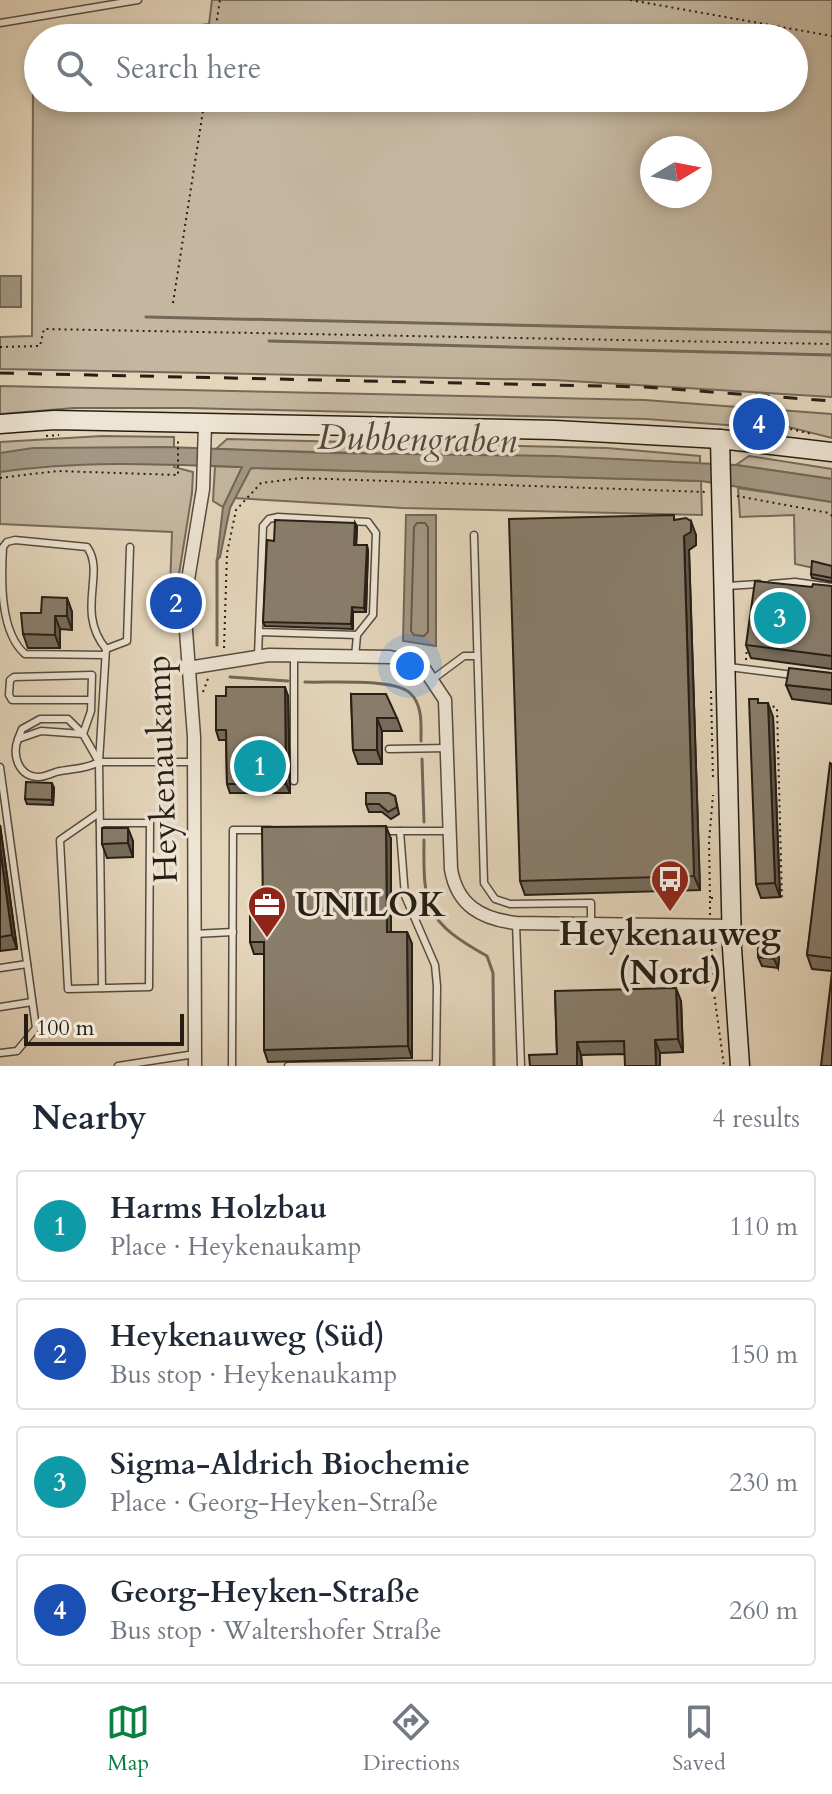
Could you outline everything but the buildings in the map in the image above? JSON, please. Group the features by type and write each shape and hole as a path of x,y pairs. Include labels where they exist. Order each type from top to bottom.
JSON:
{"main road":[{"path":"0,424 54,420 555,430 720,439 832,452"},
{"path":"720,439 731,926 740,1066"}],"street":[{"name":"Heykenaukamp","path":"195,1060 193,714 184,604 204,472 205,424"},
{"path":"188,668 258,656 404,660 425,670 445,700 453,881 463,900 487,918 516,923 731,926"}],"lane":[{"path":"0,23 138,0"},
{"path":"258,656 263,526 269,519 278,517 368,522 372,525 376,533 373,615 357,635 355,657"},
{"path":"474,535 484,883 495,899 510,904 591,903 591,924"},
{"path":"102,988 99,762 105,652 92,627 92,560 87,547 15,540 3,547 2,611 15,648 25,654 105,652 127,641 130,547"},
{"path":"723,586 795,582 832,587"},
{"path":"259,632 357,635"},
{"path":"294,655 294,781"},
{"path":"433,679 464,656 477,656"},
{"path":"725,666 803,676"},
{"path":"83,734 89,721 91,700 92,675 14,677 8,687 9,695 18,701 91,700"},
{"path":"99,762 83,734 68,719 40,719 22,729 15,746 20,769 33,776 86,769 99,762 194,762"},
{"path":"18,739 41,731 83,734"},
{"path":"389,749 448,748"},
{"path":"0,767 36,1028 17,1051 0,1053"},
{"path":"99,813 60,840 68,989 149,987 150,823 100,823"},
{"path":"232,1066 233,830 279,830"},
{"path":"370,830 450,831"},
{"path":"288,1066 436,1064 435,965 405,896 400,831"},
{"path":"516,923 521,1066"},
{"path":"194,934 233,932"},
{"path":"0,968 27,964"},
{"path":"0,1007 32,1002"},
{"path":"118,1066 195,1060"}],"path":[{"path":"216,24 220,0"},
{"path":"630,0 765,24"},
{"path":"808,32 832,36"},
{"path":"173,303 203,112"},
{"path":"0,347 40,346 44,329 832,344"},
{"path":"740,430 741,427 769,424 820,437"},
{"path":"0,478 57,471 178,475 179,435"},
{"path":"224,648 227,553 236,510 261,483 302,478 720,493 832,516"},
{"path":"745,669 749,635"},
{"path":"198,694 202,694 208,675"},
{"path":"711,680 713,780"},
{"path":"756,703 777,708 782,900"},
{"path":"710,913 709,841 713,794"},
{"path":"710,898 716,898"},
{"path":"711,940 715,949 714,993 724,1066"}],"shaded area":[{"path":"212,0 832,0 832,397 554,380 0,369 0,337 32,336 33,112 808,112 808,24 209,24"},
{"path":"0,386 645,400 832,414 832,438 765,421 740,426 646,419 188,408 74,408 0,414"},
{"path":"102,436 174,437 174,467 193,472 172,618 169,619 172,532 0,524 0,442"},
{"path":"227,439 607,448 700,456 700,463 216,449"},
{"path":"749,456 832,469 832,479 736,465"},
{"path":"215,466 243,467 223,507 213,501"},
{"path":"250,468 701,481 702,515 403,508 234,498"},
{"path":"738,488 832,502 832,572 795,564 794,515 740,517"}],"water":[{"path":"0,276 21,276 21,307 0,307"},
{"path":"166,447 555,456 736,465 832,479 832,502 701,481 251,468 230,508 217,560 223,507 242,467 91,464 0,472 0,453 33,448"},
{"path":"406,515 436,515 436,646 403,641"}],"waterway":[{"path":"146,317 832,332"},
{"path":"269,341 832,355"},
{"path":"217,560 217,645"},
{"path":"230,677 288,681"},
{"path":"305,682 376,683 402,688 417,703 421,741"},
{"path":"422,759 424,822"},
{"path":"424,840 425,882 432,911 451,933 487,956 493,973 494,1066"}],"railway":[{"path":"0,373 645,387 832,401"}],"place":[{"name":"Georg-Heyken-Straße","path":"759,424"},
{"name":"Heykenauweg (Süd)","path":"176,603"},
{"name":"Sigma-Aldrich Biochemie","path":"780,618"},
{"name":"Harms Holzbau","path":"260,766"},
{"name":"Heykenauweg (Nord)","path":"670,913"},
{"name":"UNILOK","path":"267,939"}],"water label":[{"name":"Dubbengraben","path":"417,439"}]}
